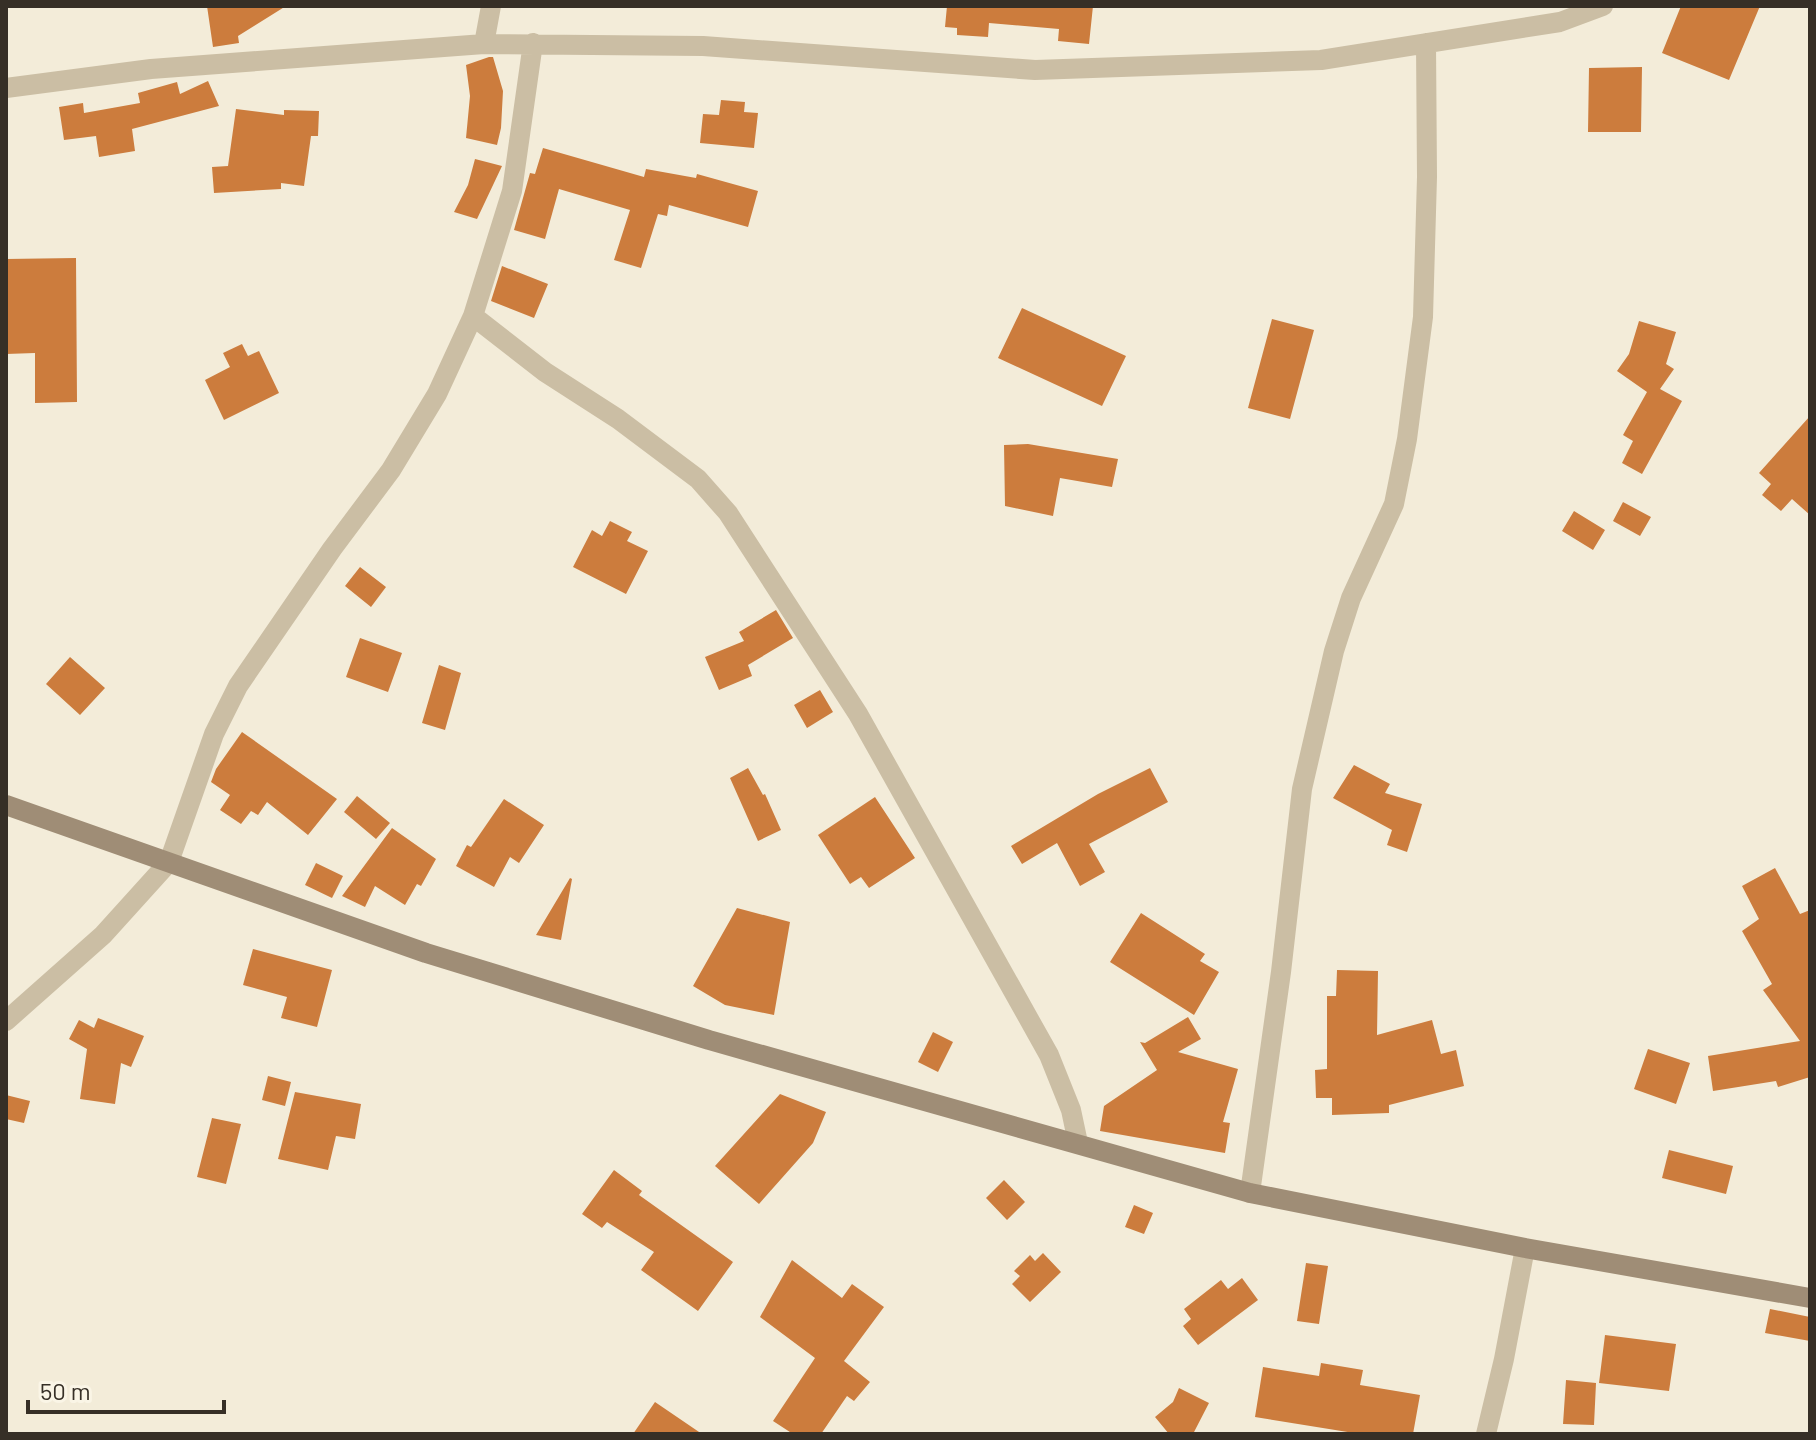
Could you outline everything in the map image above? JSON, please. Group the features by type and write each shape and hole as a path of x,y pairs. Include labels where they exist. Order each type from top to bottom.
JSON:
{"main road":[{"path":"6,805 441,957 709,1040 1250,1193 1525,1248 1810,1298"}],"street":[{"path":"484,44 491,6"},
{"path":"6,88 151,69 484,44 703,46 1035,70 1321,60 1426,43 1603,6"},
{"path":"6,1021 103,935 169,862 214,734 238,686 332,549 391,470 437,394 473,316 512,191 533,43"},
{"path":"1250,1193 1281,972 1302,789 1334,651 1351,598 1394,504 1407,439 1423,317 1427,177 1426,43"},
{"path":"473,316 545,372 618,419 698,479 728,513 858,714 1049,1055 1071,1110 1078,1143"},
{"path":"1486,1434 1525,1248"}],"building":[{"path":"207,6 286,6 238,36 239,43 213,47"},
{"path":"947,6 1093,6 1089,44 1058,41 1059,29 989,23 988,37 957,35 957,28 945,27"},
{"path":"1681,6 1760,6 1729,80 1662,53"},
{"path":"493,57 503,91 497,145 466,138 470,96 466,65"},
{"path":"1642,67 1641,132 1588,132 1589,68"},
{"path":"208,81 219,106 132,129 135,151 99,157 96,136 64,140 59,107 83,103 84,113 140,103 138,93 177,82 180,94"},
{"path":"721,100 745,102 744,112 758,113 754,148 700,143 703,114 719,115"},
{"path":"236,109 284,115 284,110 319,111 318,136 311,136 304,186 281,183 281,189 214,193 212,167 228,166"},
{"path":"543,148 644,177 646,169 696,178 697,174 758,191 748,227 669,205 667,216 658,214 641,268 614,260 630,210 559,189 545,239 514,230 530,173 535,174"},
{"path":"475,159 502,166 477,219 454,212 468,185"},
{"path":"76,258 77,402 35,403 35,353 6,354 6,259"},
{"path":"502,266 548,284 534,318 491,301"},
{"path":"1022,308 1126,356 1102,406 998,358"},
{"path":"1272,319 1314,330 1290,419 1248,408"},
{"path":"1639,321 1676,332 1666,364 1674,369 1660,389 1682,401 1642,474 1622,463 1633,441 1623,435 1647,392 1617,371 1629,354"},
{"path":"242,344 248,356 259,351 279,393 224,420 205,380 230,367 223,353"},
{"path":"1810,416 1810,515 1792,499 1781,511 1762,495 1771,484 1759,473"},
{"path":"1028,444 1118,459 1112,487 1060,478 1053,516 1005,506 1004,445"},
{"path":"1623,502 1651,517 1640,536 1613,521"},
{"path":"1574,511 1605,530 1593,550 1562,531"},
{"path":"610,521 632,532 627,541 648,551 626,594 573,567 592,530 602,536"},
{"path":"360,567 386,587 371,607 345,586"},
{"path":"776,610 793,638 748,665 752,676 719,690 705,657 744,641 739,632"},
{"path":"360,638 402,653 388,692 346,677"},
{"path":"70,657 105,688 80,715 46,684"},
{"path":"439,665 461,673 445,730 422,723"},
{"path":"820,690 833,712 807,728 794,705"},
{"path":"242,732 337,799 308,835 267,802 258,815 251,811 241,824 220,810 230,795 211,782 216,769"},
{"path":"1354,765 1390,784 1385,793 1422,804 1407,852 1387,845 1392,830 1333,798"},
{"path":"748,768 765,794 781,830 758,841 730,778"},
{"path":"1150,768 1168,802 1089,844 1105,872 1080,886 1057,843 1022,864 1011,846 1098,794"},
{"path":"357,796 390,823 376,839 344,812"},
{"path":"875,797 915,858 869,888 861,877 850,884 818,835"},
{"path":"504,799 544,825 519,863 510,857 494,887 456,866 467,845 471,847"},
{"path":"392,828 436,859 421,886 417,884 405,905 375,886 365,907 342,896"},
{"path":"316,863 343,876 332,898 305,885"},
{"path":"1775,868 1800,914 1810,910 1810,1077 1778,1087 1776,1081 1713,1091 1708,1056 1800,1041 1763,990 1772,984 1742,931 1759,919 1742,886"},
{"path":"570,878 561,940 536,935"},
{"path":"737,908 790,922 774,1015 725,1005 693,986"},
{"path":"1141,913 1205,954 1200,961 1219,972 1194,1015 1110,962"},
{"path":"253,949 332,970 317,1027 281,1018 287,997 243,985"},
{"path":"1337,970 1378,971 1377,1035 1432,1020 1441,1054 1456,1050 1464,1086 1389,1105 1389,1113 1332,1115 1332,1098 1316,1098 1315,1070 1327,1069 1327,996 1336,996"},
{"path":"1188,1017 1201,1039 1178,1052 1238,1069 1223,1122 1230,1123 1225,1153 1100,1131 1104,1106 1157,1070 1140,1042 1145,1043"},
{"path":"98,1018 144,1036 131,1067 121,1063 115,1104 80,1099 87,1049 69,1039 79,1020 94,1028"},
{"path":"933,1032 953,1042 938,1072 918,1062"},
{"path":"1648,1049 1690,1063 1676,1104 1634,1089"},
{"path":"268,1076 291,1082 285,1106 262,1100"},
{"path":"295,1092 361,1104 355,1139 336,1136 328,1170 278,1159"},
{"path":"780,1094 826,1112 813,1143 759,1204 715,1166"},
{"path":"6,1095 30,1101 24,1123 6,1119"},
{"path":"212,1118 241,1124 226,1184 197,1177"},
{"path":"1669,1150 1733,1166 1726,1194 1662,1178"},
{"path":"614,1170 642,1191 639,1195 733,1262 698,1311 641,1270 654,1252 607,1222 602,1228 582,1214"},
{"path":"1004,1180 1025,1202 1007,1220 986,1198"},
{"path":"1134,1205 1153,1213 1144,1234 1125,1227"},
{"path":"1043,1253 1061,1272 1030,1302 1012,1284 1020,1276 1014,1271 1030,1255 1035,1261"},
{"path":"792,1260 842,1298 852,1284 884,1307 844,1361 870,1382 854,1401 847,1396 821,1434 793,1434 773,1421 815,1358 760,1317"},
{"path":"1306,1263 1328,1266 1319,1324 1297,1321"},
{"path":"1242,1278 1258,1300 1198,1345 1183,1326 1191,1319 1184,1309 1221,1280 1228,1289"},
{"path":"1770,1309 1810,1317 1810,1341 1765,1333"},
{"path":"1605,1335 1676,1344 1669,1391 1599,1383"},
{"path":"1321,1363 1363,1370 1360,1385 1420,1395 1413,1434 1360,1434 1255,1417 1263,1367 1319,1376"},
{"path":"1566,1380 1596,1383 1594,1425 1563,1424"},
{"path":"1179,1388 1209,1403 1193,1434 1169,1434 1155,1417 1173,1402"},
{"path":"655,1402 702,1434 633,1434"}]}
